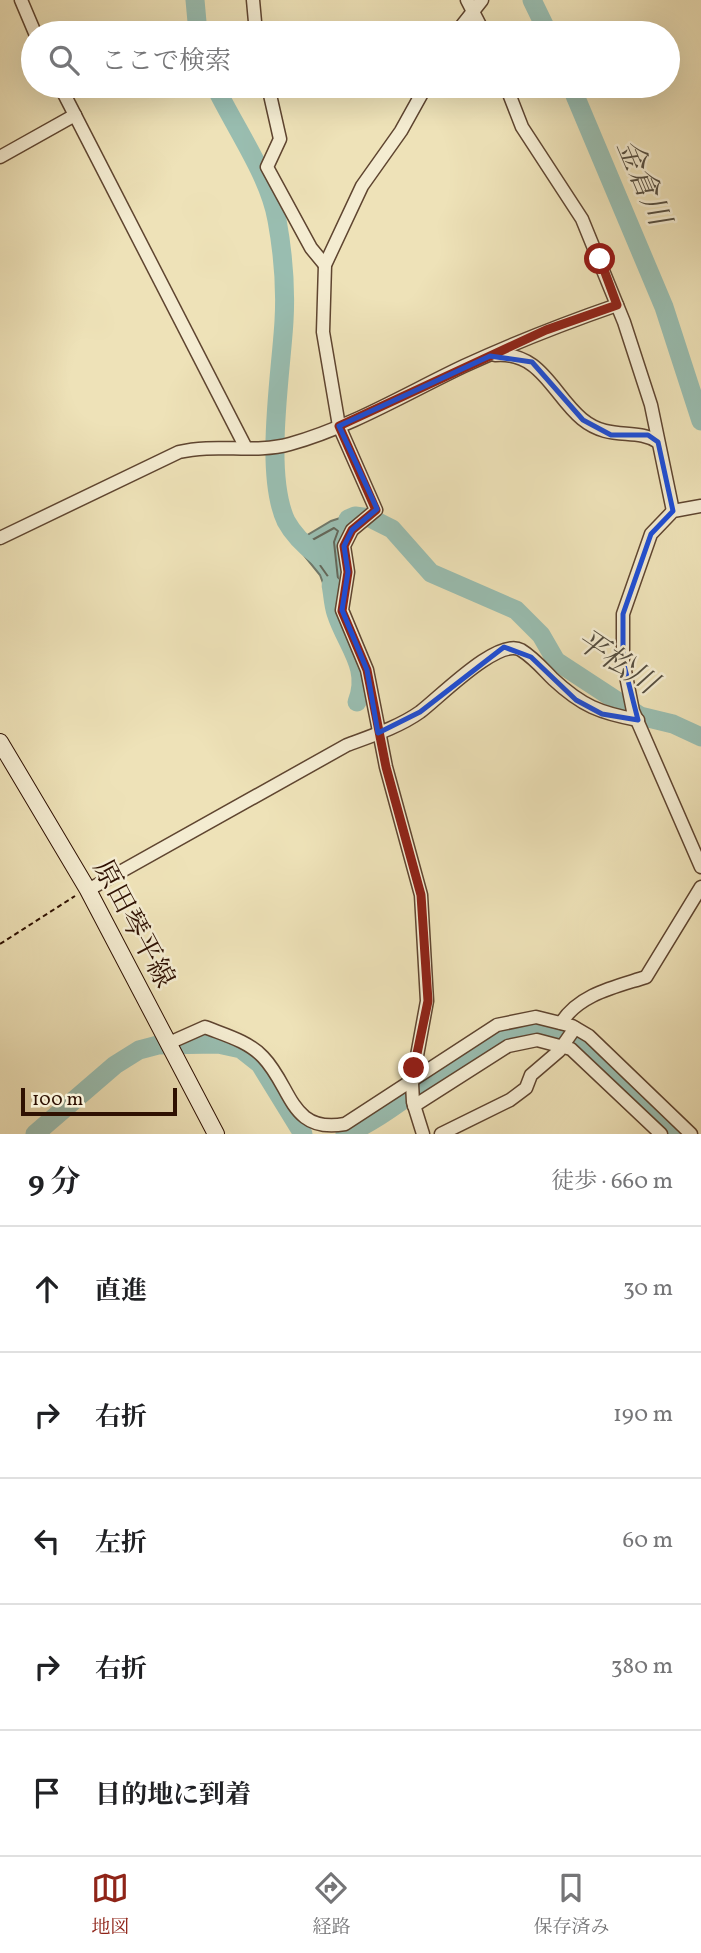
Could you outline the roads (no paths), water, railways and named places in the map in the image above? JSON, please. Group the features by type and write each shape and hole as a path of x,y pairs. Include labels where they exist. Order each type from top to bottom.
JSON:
{"main road":[{"name":"原田琴平線","path":"0,742 88,890 215,1134"}],"street":[{"path":"21,0 30,21"},
{"path":"253,0 255,21"},
{"path":"467,0 478,21"},
{"path":"466,21 482,0"},
{"path":"66,98 246,448"},
{"path":"271,98 280,139 267,167 311,248 325,265"},
{"path":"419,98 401,131 362,186 325,265 323,332 339,426 376,510 352,530 344,546 348,572 342,611 367,670 378,733 421,895 428,1001 412,1082 414,1104 423,1134"},
{"path":"511,98 522,127 582,219 617,305 651,405 673,511"},
{"path":"0,157 75,116"},
{"path":"0,538 179,452 199,447 246,448 289,444 339,426 546,330 617,305"},
{"path":"491,356 501,355 532,362 583,420 611,435 648,435 658,442"},
{"path":"701,506 673,511 652,534 623,614 623,661 638,720 701,867"},
{"path":"88,890 347,745 420,712 439,694 504,647 518,648 531,657 576,700 602,714 638,720"},
{"path":"561,1023 568,1011 583,1001 613,987 646,977 701,887"},
{"path":"169,1043 205,1027 255,1050 265,1059 303,1121 314,1128 329,1129 345,1124 497,1025 537,1017 561,1023 589,1036 691,1134"},
{"path":"442,1134 510,1100 526,1087 531,1075 565,1045 574,1028"},
{"path":"414,1104 508,1046 537,1040 565,1045 588,1062 661,1134"}],"water":[{"path":"368,509 347,531 345,580 337,610 333,610 320,575 294,543 331,521"}],"waterway":[{"name":"平松川","path":"195,0 197,21"},
{"name":"金倉川","path":"532,0 542,21"},
{"name":"平松川","path":"221,98 267,186 277,220 285,296 276,423 276,477 279,501 286,521 300,540 318,556"},
{"name":"金倉川","path":"576,98 664,307 701,421"},
{"name":"平松川","path":"348,519 355,516 370,518 392,529 431,573 516,610 541,635 556,661 640,716 673,724 701,737"},
{"name":"平松川","path":"331,585 340,625 359,667 361,690 357,702"},
{"path":"345,1134 371,1121 459,1061 490,1044 520,1033 550,1031 578,1041 605,1060 675,1134"},
{"path":"35,1134 115,1065 139,1050 158,1045 218,1044 241,1049 260,1064 303,1134"}]}
